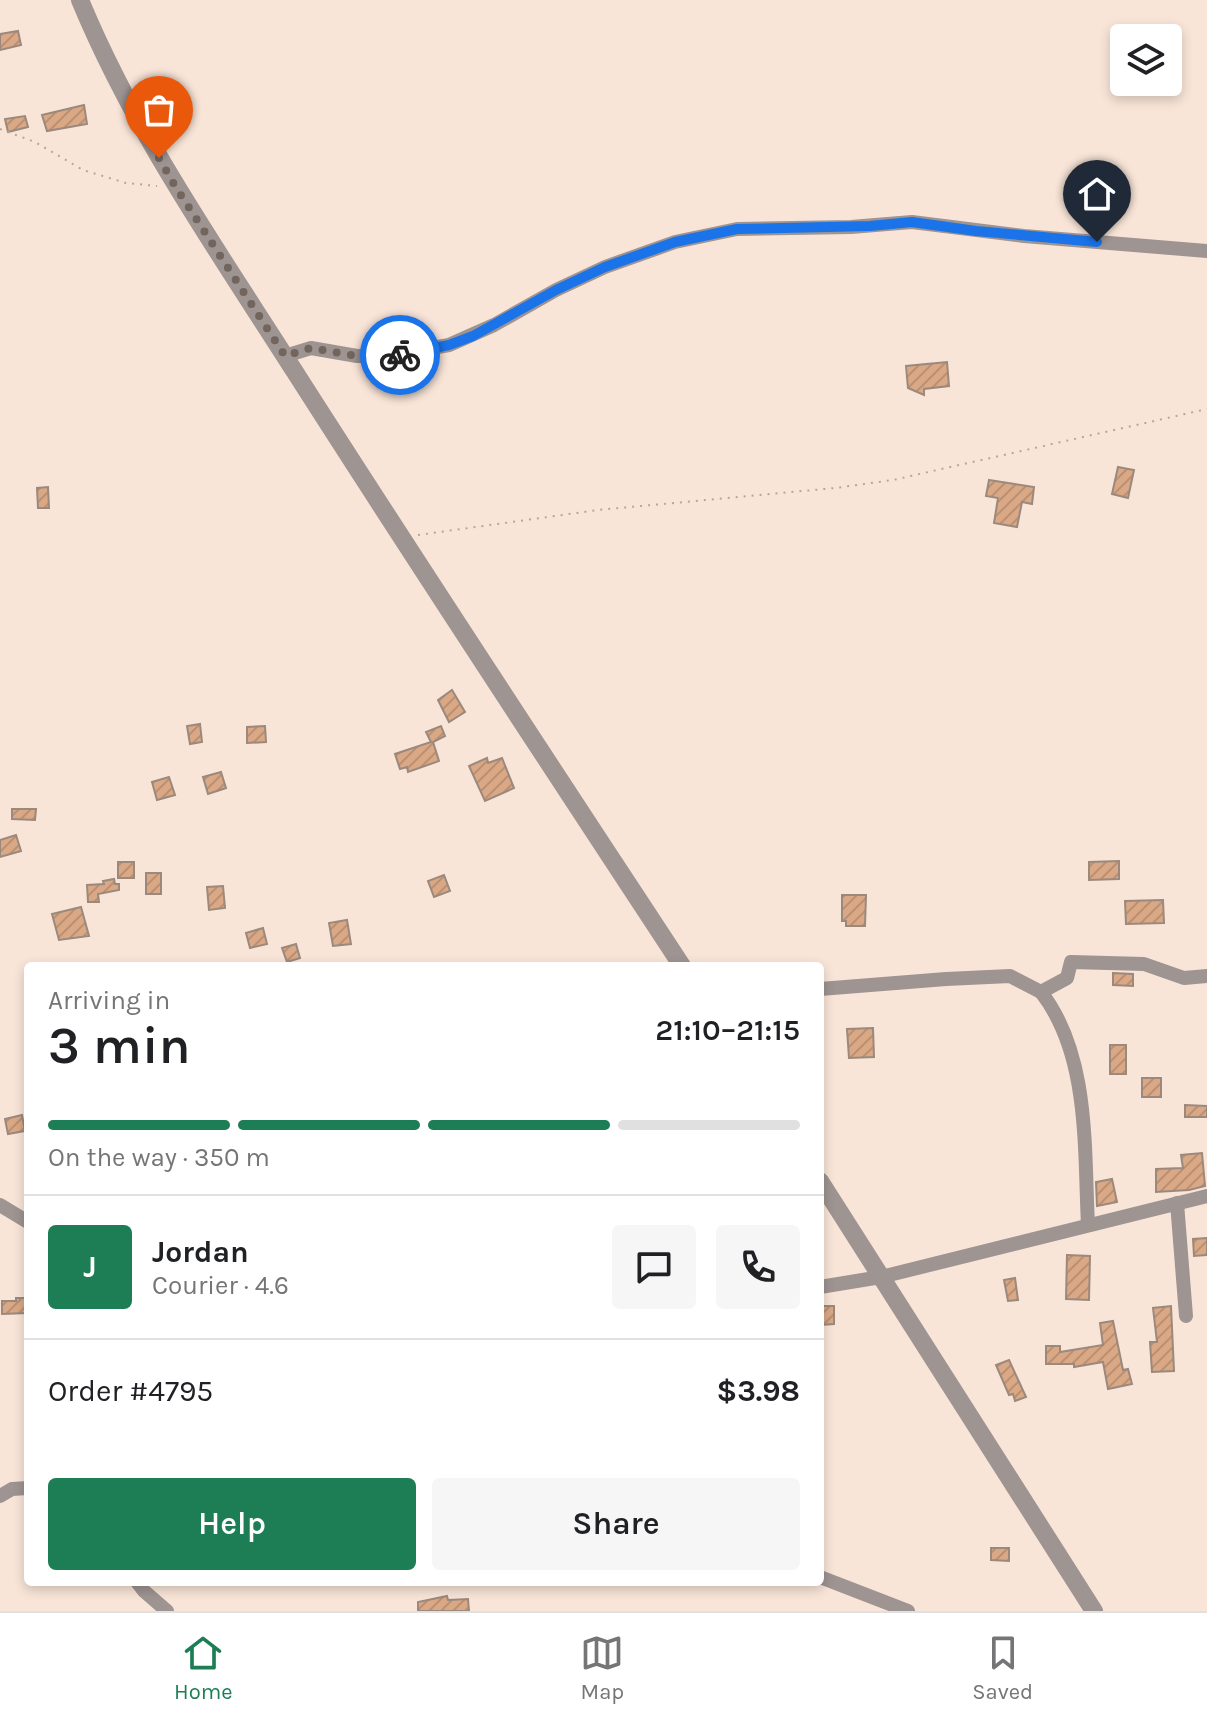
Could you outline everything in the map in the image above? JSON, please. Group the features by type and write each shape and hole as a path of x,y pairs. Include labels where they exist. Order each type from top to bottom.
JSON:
{"street":[{"path":"80,0 99,47 175,186 679,962"},
{"path":"285,356 311,348 357,356 388,356 449,345 473,336 605,267 675,242 737,229 912,222 1024,236 1207,251"},
{"path":"1041,992 1067,978 1071,962 1144,964 1184,978 1207,976"},
{"path":"824,989 1010,976 1041,992 1054,1010 1076,1076 1082,1120 1088,1225"},
{"path":"824,1187 1094,1611"},
{"path":"824,1286 881,1277 1207,1196"},
{"path":"1177,1203 1186,1316"},
{"path":"0,1205 24,1220"},
{"path":"0,1496 12,1489 24,1488"},
{"path":"824,1579 908,1611"},
{"path":"140,1586 167,1611"}],"path":[{"path":"0,129 35,142 83,170 126,183 175,186"},
{"path":"401,538 598,510 893,480 1207,409"}],"building":[{"path":"18,31 21,45 0,50 0,34"},
{"path":"84,105 87,124 47,131 42,115"},
{"path":"25,116 28,127 8,132 5,119"},
{"path":"947,362 949,386 924,389 924,395 908,388 906,366"},
{"path":"1118,467 1134,470 1128,498 1112,494"},
{"path":"989,480 1034,487 1032,504 1022,502 1017,527 994,523 998,498 986,496"},
{"path":"48,487 49,508 38,508 37,488"},
{"path":"452,690 465,712 449,722 438,700"},
{"path":"200,724 202,742 190,744 187,726"},
{"path":"265,726 266,742 247,743 247,727"},
{"path":"441,726 445,736 433,742 439,761 408,772 407,767 400,769 395,754 431,742 426,732"},
{"path":"487,758 488,763 502,758 514,788 485,801 469,766"},
{"path":"221,772 226,788 208,794 203,777"},
{"path":"169,777 175,795 157,800 152,782"},
{"path":"12,809 36,809 35,820 12,819"},
{"path":"16,835 21,851 0,857 0,840"},
{"path":"1119,861 1119,879 1089,880 1089,862"},
{"path":"118,862 134,862 134,878 118,878"},
{"path":"146,873 161,873 161,894 146,894"},
{"path":"444,875 450,891 434,897 428,881"},
{"path":"114,879 115,884 119,884 119,890 98,894 99,902 88,902 87,885 104,884 103,881"},
{"path":"223,886 225,908 209,910 207,887"},
{"path":"842,895 866,895 865,926 846,926 846,921 842,921"},
{"path":"1163,900 1164,923 1126,924 1125,901"},
{"path":"81,907 89,936 59,940 52,914"},
{"path":"347,920 351,944 333,946 329,923"},
{"path":"263,928 267,944 250,948 246,933"},
{"path":"296,944 300,958 287,962 282,948"},
{"path":"1113,973 1133,974 1133,986 1113,985"},
{"path":"873,1028 874,1057 849,1058 847,1029"},
{"path":"1110,1045 1126,1045 1126,1074 1110,1074"},
{"path":"1142,1078 1161,1078 1161,1097 1142,1097"},
{"path":"1185,1105 1207,1106 1207,1117 1185,1117"},
{"path":"22,1115 24,1131 8,1134 5,1119"},
{"path":"1202,1153 1205,1186 1156,1192 1156,1169 1183,1168 1181,1155"},
{"path":"1112,1179 1117,1202 1097,1206 1096,1182"},
{"path":"1207,1238 1207,1255 1194,1256 1193,1239"},
{"path":"1067,1255 1090,1256 1089,1300 1066,1299"},
{"path":"1015,1278 1018,1300 1008,1301 1004,1280"},
{"path":"16,1298 24,1298 24,1313 2,1314 2,1301 16,1301"},
{"path":"824,1306 834,1306 834,1324 824,1325"},
{"path":"1171,1306 1174,1371 1152,1372 1150,1342 1157,1342 1153,1308"},
{"path":"1113,1321 1123,1370 1128,1369 1132,1384 1108,1389 1103,1362 1074,1367 1074,1364 1046,1364 1046,1346 1060,1346 1060,1352 1103,1345 1100,1323"},
{"path":"1009,1360 1026,1397 1015,1401 1013,1394 1009,1395 996,1365"},
{"path":"991,1548 1009,1548 1009,1561 991,1560"},
{"path":"447,1596 448,1600 468,1599 469,1611 418,1611 418,1602"}],"way so far":[{"path":"159,158 285,356 311,348 357,356 400,355"}],"route":[{"path":"400,355 449,345 473,336 605,267 675,242 737,229 912,222 1097,242"}]}
